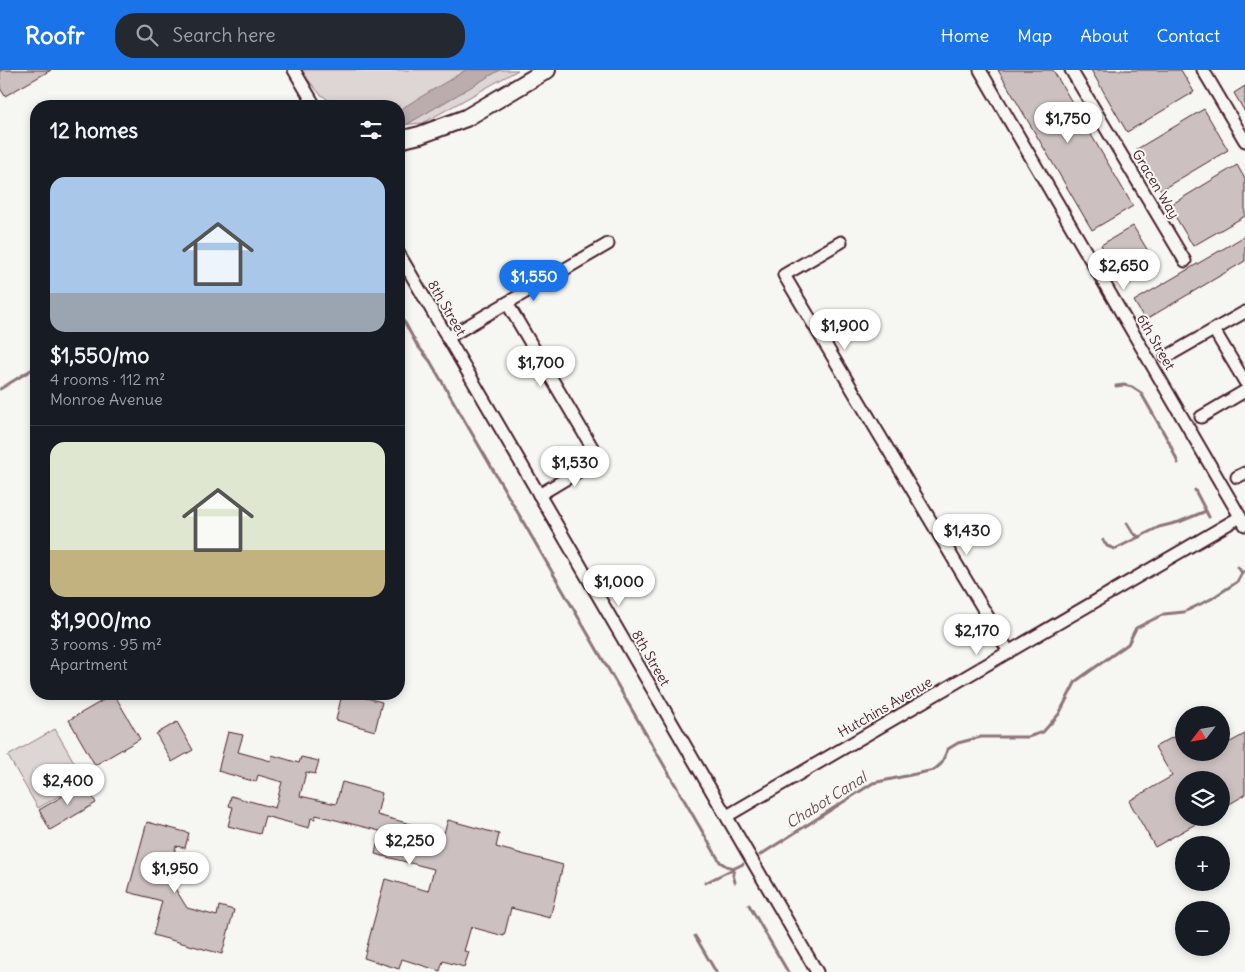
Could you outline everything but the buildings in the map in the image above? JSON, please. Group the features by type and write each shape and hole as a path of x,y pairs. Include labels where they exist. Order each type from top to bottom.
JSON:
{"street":[{"path":"294,70 312,100"},
{"path":"405,139 466,118 547,70"},
{"name":"6th Street","path":"980,70 1243,521"},
{"name":"Gracen Way","path":"1071,70 1185,261"},
{"path":"1203,70 1245,141"},
{"path":"840,242 784,275 1008,652"},
{"path":"447,338 608,244"},
{"name":"8th Street","path":"405,264 817,972"},
{"path":"507,303 599,459 539,495"},
{"path":"1166,357 1245,312"},
{"path":"1214,330 1245,382"},
{"path":"1201,417 1245,391"},
{"name":"Hutchins Avenue","path":"727,816 1008,652 1243,521"}],"shaded area":[{"path":"300,70 518,70 423,123 405,124 405,100 328,100 320,94"},
{"path":"466,70 500,70 405,125 405,106"},
{"path":"55,729 85,781 38,808 8,756"}],"waterway":[{"path":"405,323 417,345 430,361 720,862 734,868"},
{"path":"0,389 30,371"},
{"path":"1116,386 1132,387 1141,393 1169,442 1178,463"},
{"path":"1195,490 1209,517"},
{"path":"1103,540 1107,546 1115,549 1159,527 1179,522 1206,511"},
{"path":"1127,523 1133,533 1139,537"},
{"name":"Chabot Canal","path":"1238,567 1242,573"},
{"name":"Chabot Canal","path":"760,855 873,783 934,770 941,764 948,749 958,743 981,737 1028,737 1043,732 1059,714 1076,681 1128,644 1136,628 1164,614 1184,612 1211,599 1237,582 1245,571"},
{"path":"705,883 743,864"},
{"path":"734,868 735,882"},
{"path":"749,905 788,972"},
{"path":"695,936 716,972"}]}
